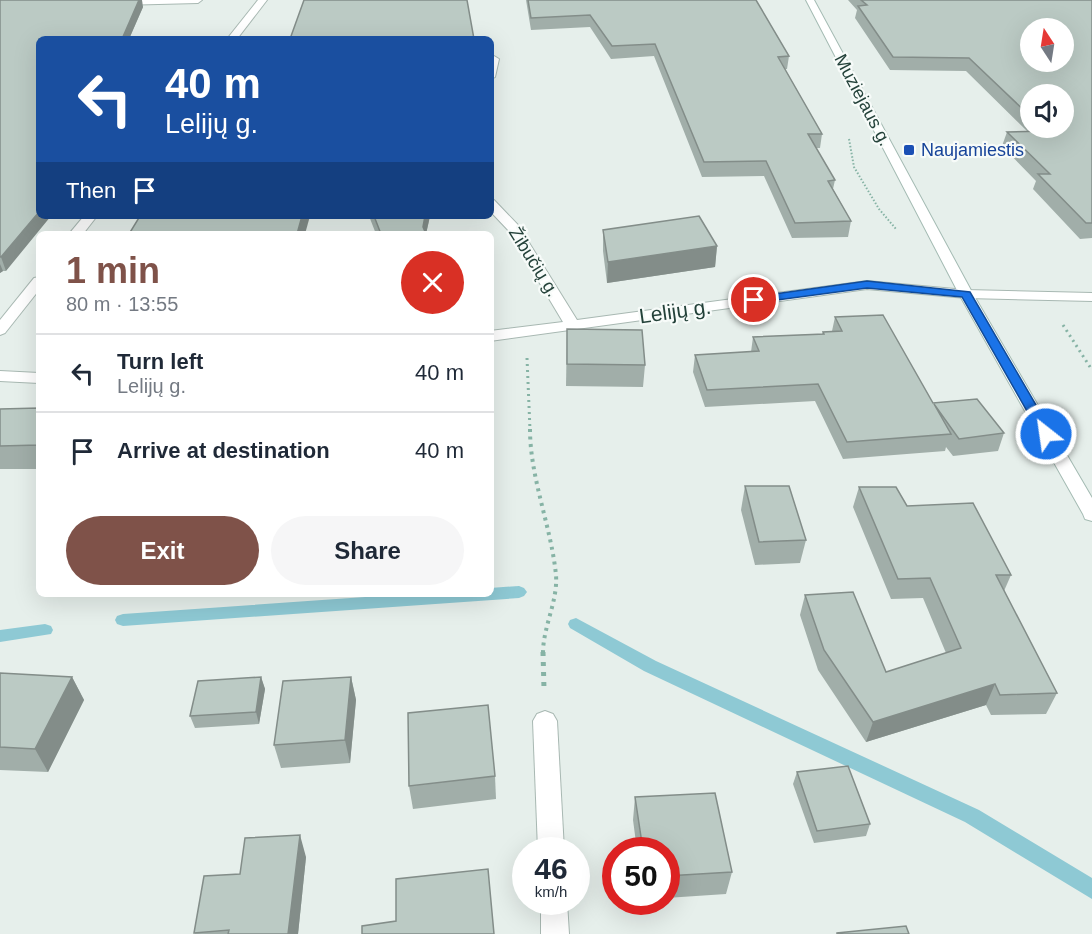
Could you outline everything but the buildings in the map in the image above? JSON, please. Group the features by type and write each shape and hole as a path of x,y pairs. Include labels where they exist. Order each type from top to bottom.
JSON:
{"street":[{"path":"105,2 198,0"},
{"path":"234,36 263,0"},
{"name":"Muziejaus g.","path":"810,0 966,294 1092,514"},
{"name":"Žibučių g.","path":"494,207 513,228 573,325"},
{"path":"78,231 88,219"},
{"path":"0,330 36,285"},
{"name":"Lelijų g.","path":"494,335 867,285 966,294 1092,297"},
{"path":"0,376 36,378"},
{"path":"545,721 550,837"},
{"path":"554,915 555,934"}],"path":[{"path":"1044,296 1092,370"},
{"path":"517,332 529,364 530,451 550,539 556,578 543,646 545,721"}],"waterway":[{"path":"494,594 519,592"},
{"path":"123,620 448,597"},
{"path":"576,624 650,666 972,816 1092,889"},
{"path":"0,636 45,630"}],"place":[{"name":"Naujamiestis","path":"909,150"}],"route":[{"path":"754,300 867,285 966,294 1046,434"}]}
